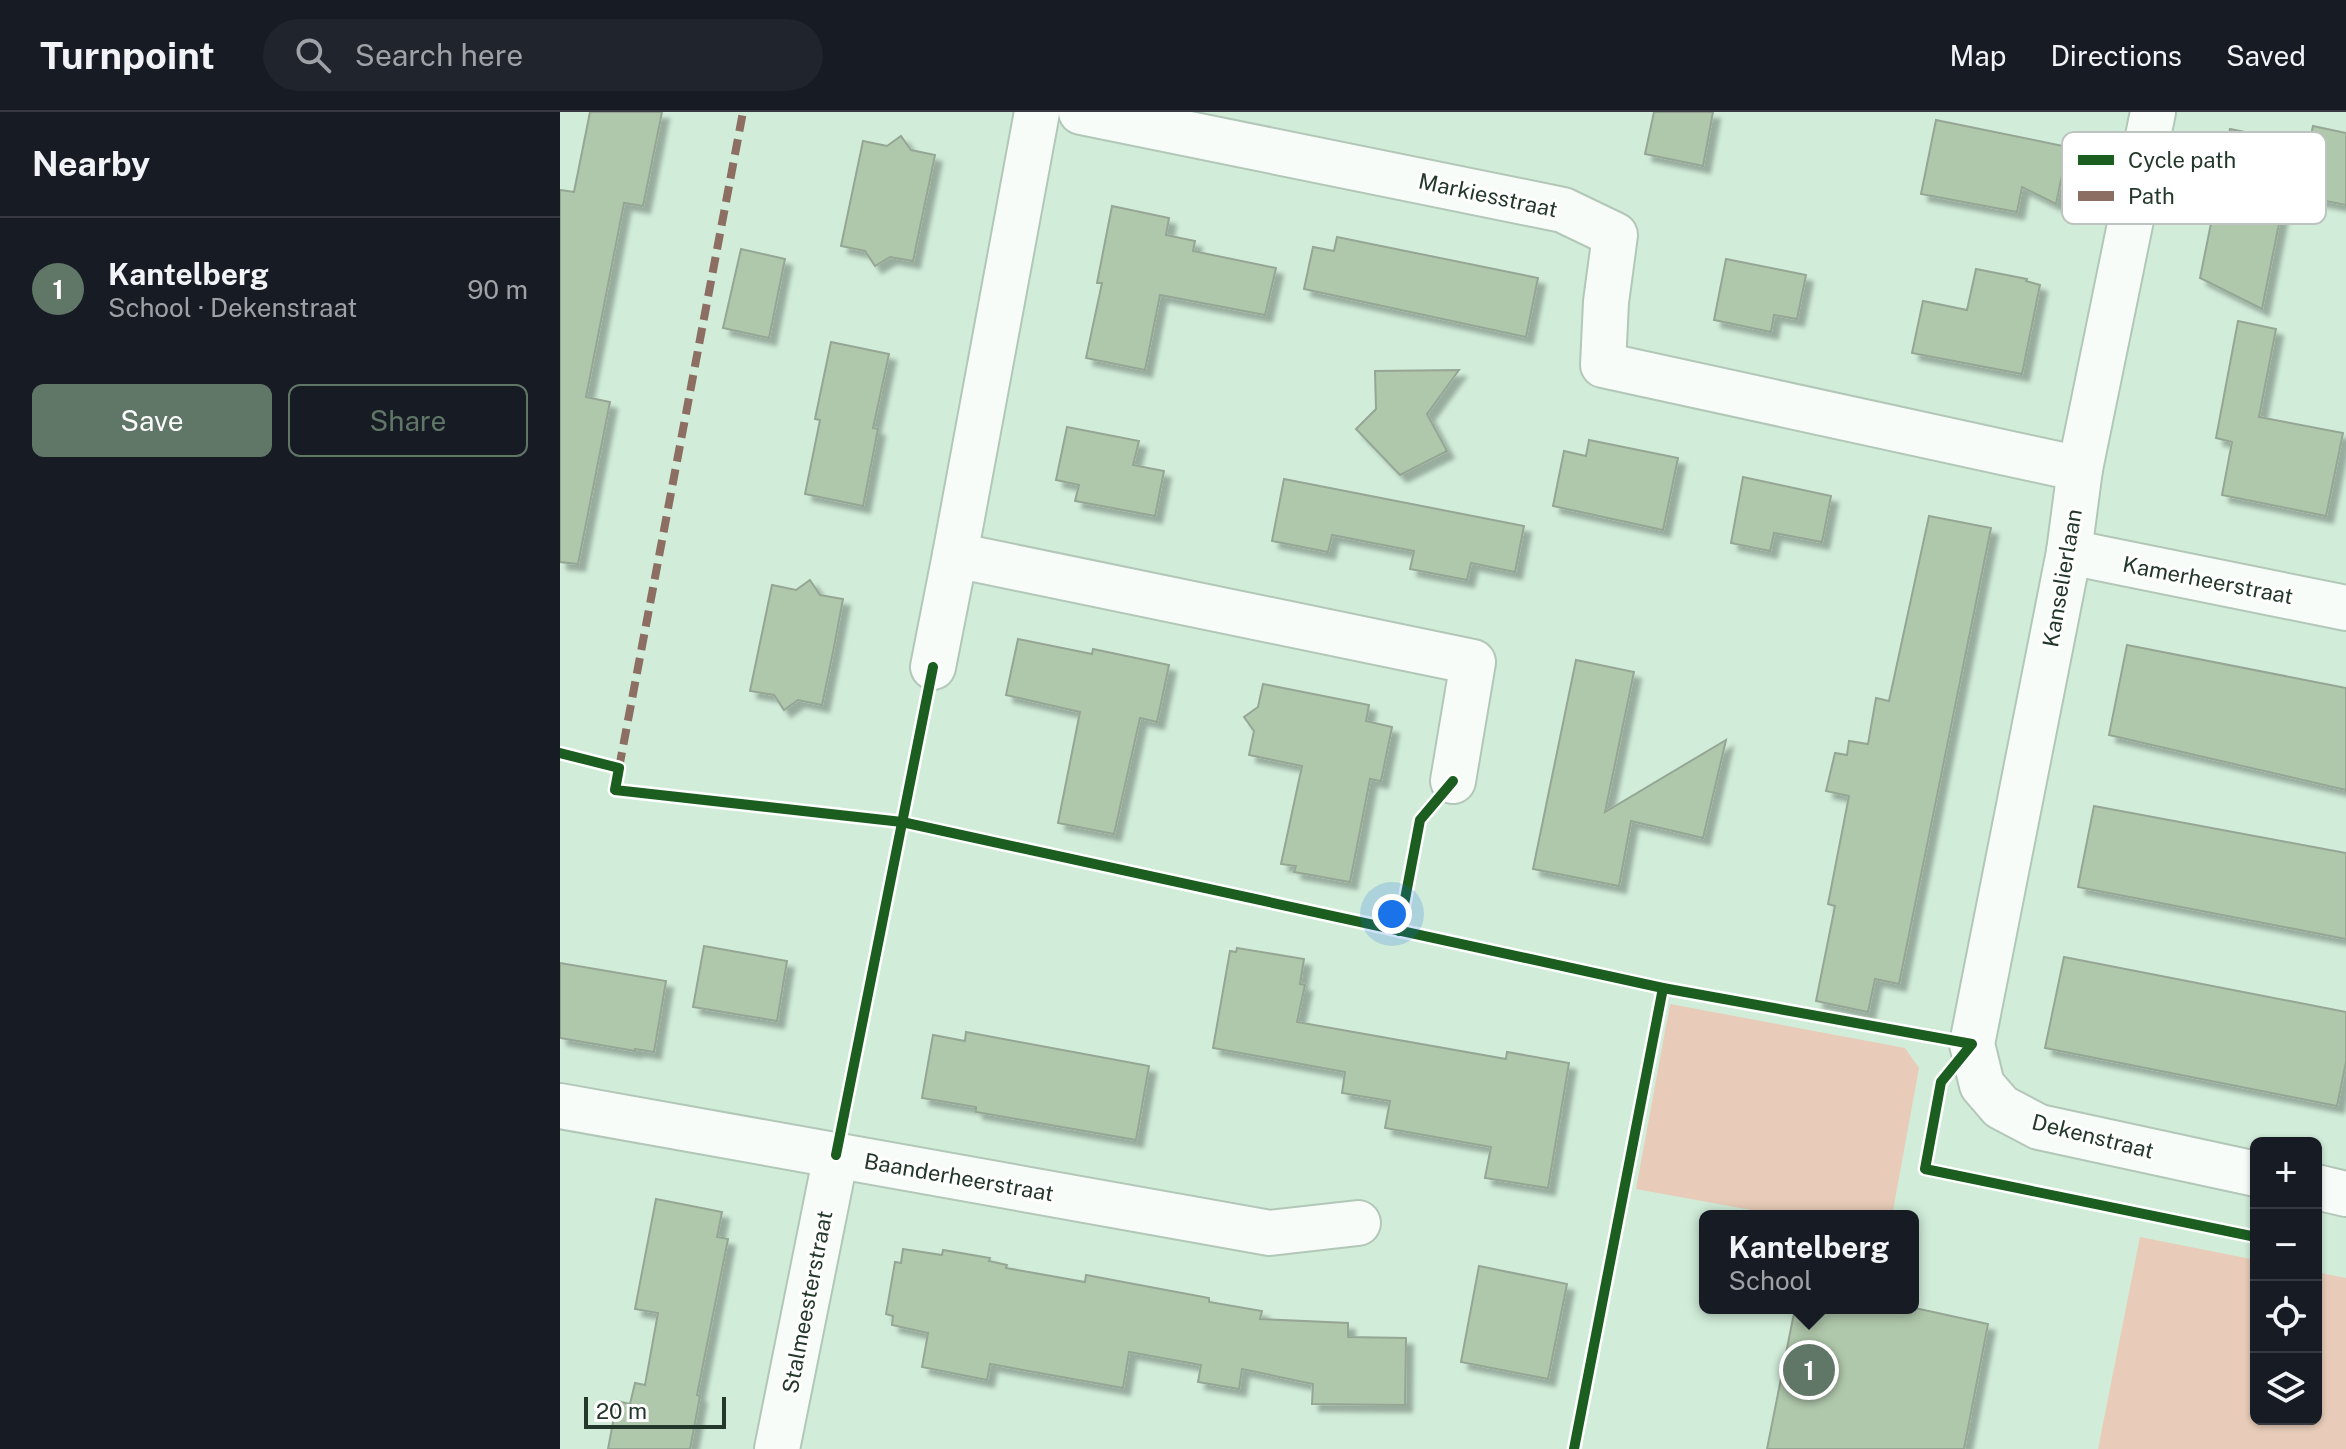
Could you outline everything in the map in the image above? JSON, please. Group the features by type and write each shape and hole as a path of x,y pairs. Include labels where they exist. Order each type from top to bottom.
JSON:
{"street":[{"path":"933,667 1037,112"},
{"name":"Markiesstraat","path":"1081,112 1563,210 1615,235 1606,302 1603,365 2080,469"},
{"name":"Kanselierlaan","path":"2149,132 2153,112"},
{"name":"Kanselierlaan","path":"1972,1044 2069,552 2080,469 2130,224"},
{"name":"Kamerheerstraat","path":"2069,552 2346,608"},
{"path":"955,555 1473,662 1453,781"},
{"name":"Dekenstraat","path":"1972,1044 1982,1085 2001,1107 2039,1127 2250,1173"},
{"name":"Baanderheerstraat","path":"560,1106 1270,1233 1358,1223"},
{"name":"Stalmeesterstraat","path":"777,1449 836,1155"},
{"path":"2322,1188 2346,1194"}],"shaded area":[{"path":"1670,1004 1905,1048 1919,1068 1893,1210 1751,1210 1636,1189"},
{"path":"2140,1237 2250,1259 2250,1425 2322,1425 2322,1273 2346,1278 2346,1449 2098,1449"}],"building":[{"path":"590,112 662,112 643,206 624,203 586,397 610,402 578,564 560,562 560,190 574,192"},
{"path":"1654,112 1713,112 1703,166 1645,154"},
{"path":"1936,120 2062,146 2062,176 2056,204 2022,187 2017,212 1921,194"},
{"path":"2313,126 2346,133 2346,205 2326,201 2326,132 2312,132"},
{"path":"901,136 911,150 935,155 913,261 890,257 875,266 865,251 841,246 863,141 887,146"},
{"path":"1112,206 1169,218 1166,235 1195,241 1193,251 1276,268 1265,315 1160,295 1145,370 1086,358 1102,283 1097,283"},
{"path":"2211,224 2279,224 2262,309 2200,278"},
{"path":"1337,237 1538,278 1526,337 1304,289 1313,247 1334,251"},
{"path":"741,249 785,259 769,338 723,328"},
{"path":"1726,259 1806,275 1797,319 1774,315 1771,332 1714,320"},
{"path":"1976,269 2027,279 2040,285 2022,374 1912,353 1923,301 1967,310"},
{"path":"2238,321 2276,329 2259,417 2343,433 2326,516 2222,495 2232,442 2216,438"},
{"path":"831,342 889,354 873,428 878,429 863,506 805,494 820,420 815,419"},
{"path":"1459,370 1427,414 1447,451 1400,475 1356,429 1376,409 1375,371"},
{"path":"1067,427 1139,441 1133,465 1164,471 1155,516 1075,501 1079,485 1056,480"},
{"path":"1589,440 1678,458 1663,530 1553,506 1564,451 1586,456"},
{"path":"1743,477 1831,496 1822,542 1774,533 1770,551 1731,543"},
{"path":"1284,479 1524,526 1515,572 1471,563 1467,580 1410,569 1414,551 1332,535 1328,552 1272,541"},
{"path":"1929,516 1991,528 1899,984 1875,979 1868,1012 1816,1001 1835,906 1828,904 1849,796 1826,791 1835,753 1847,755 1849,741 1868,744 1876,698 1889,701"},
{"path":"810,580 820,595 843,599 833,652 822,705 798,700 784,710 774,695 750,691 772,585 796,590"},
{"path":"1018,639 1092,654 1093,649 1169,665 1157,722 1140,718 1114,834 1058,823 1080,712 1006,695"},
{"path":"2127,645 2346,688 2346,790 2109,735"},
{"path":"1576,660 1634,672 1605,812 1726,740 1703,838 1631,821 1619,886 1533,869"},
{"path":"1263,684 1369,705 1366,721 1392,727 1381,781 1370,779 1350,882 1294,872 1296,866 1281,864 1302,766 1249,755 1254,731 1244,717 1258,707"},
{"path":"2094,806 2346,853 2346,939 2078,887"},
{"path":"704,946 787,961 777,1021 693,1007"},
{"path":"1237,948 1304,959 1300,984 1305,985 1297,1022 1506,1059 1507,1052 1569,1063 1548,1188 1485,1178 1491,1147 1385,1128 1390,1101 1342,1093 1345,1072 1213,1048 1230,951 1236,952"},
{"path":"2064,957 2346,1012 2346,1062 2337,1106 2045,1048"},
{"path":"560,963 666,981 654,1052 560,1038"},
{"path":"966,1032 1149,1066 1136,1140 976,1112 976,1107 922,1098 933,1035 965,1041"},
{"path":"656,1199 722,1212 717,1237 728,1239 697,1395 700,1396 690,1449 608,1449 617,1401 630,1404 635,1383 645,1385 658,1313 635,1309"},
{"path":"903,1249 942,1255 943,1250 990,1258 989,1261 1007,1265 1006,1268 1085,1282 1086,1275 1209,1298 1209,1302 1262,1311 1260,1319 1348,1323 1348,1337 1406,1338 1405,1405 1312,1404 1313,1384 1242,1369 1239,1389 1198,1382 1201,1365 1129,1352 1123,1388 990,1364 987,1380 922,1367 928,1333 892,1325 893,1316 886,1314 895,1262 901,1263"},
{"path":"1479,1266 1567,1284 1548,1379 1461,1362"},
{"path":"1919,1309 1988,1324 1964,1449 1767,1449 1794,1314 1919,1314"}],"marked path":[{"path":"619,768 743,112"}],"cycle path":[{"path":"836,1155 933,667"},
{"path":"560,753 619,768 615,790 902,822 1663,988 1972,1044 1941,1082 1925,1169 2250,1236"},
{"path":"1399,931 1420,820 1453,781"},
{"path":"1574,1449 1663,988"}],"place":[{"name":"Kantelberg","path":"1809,1370"}]}
